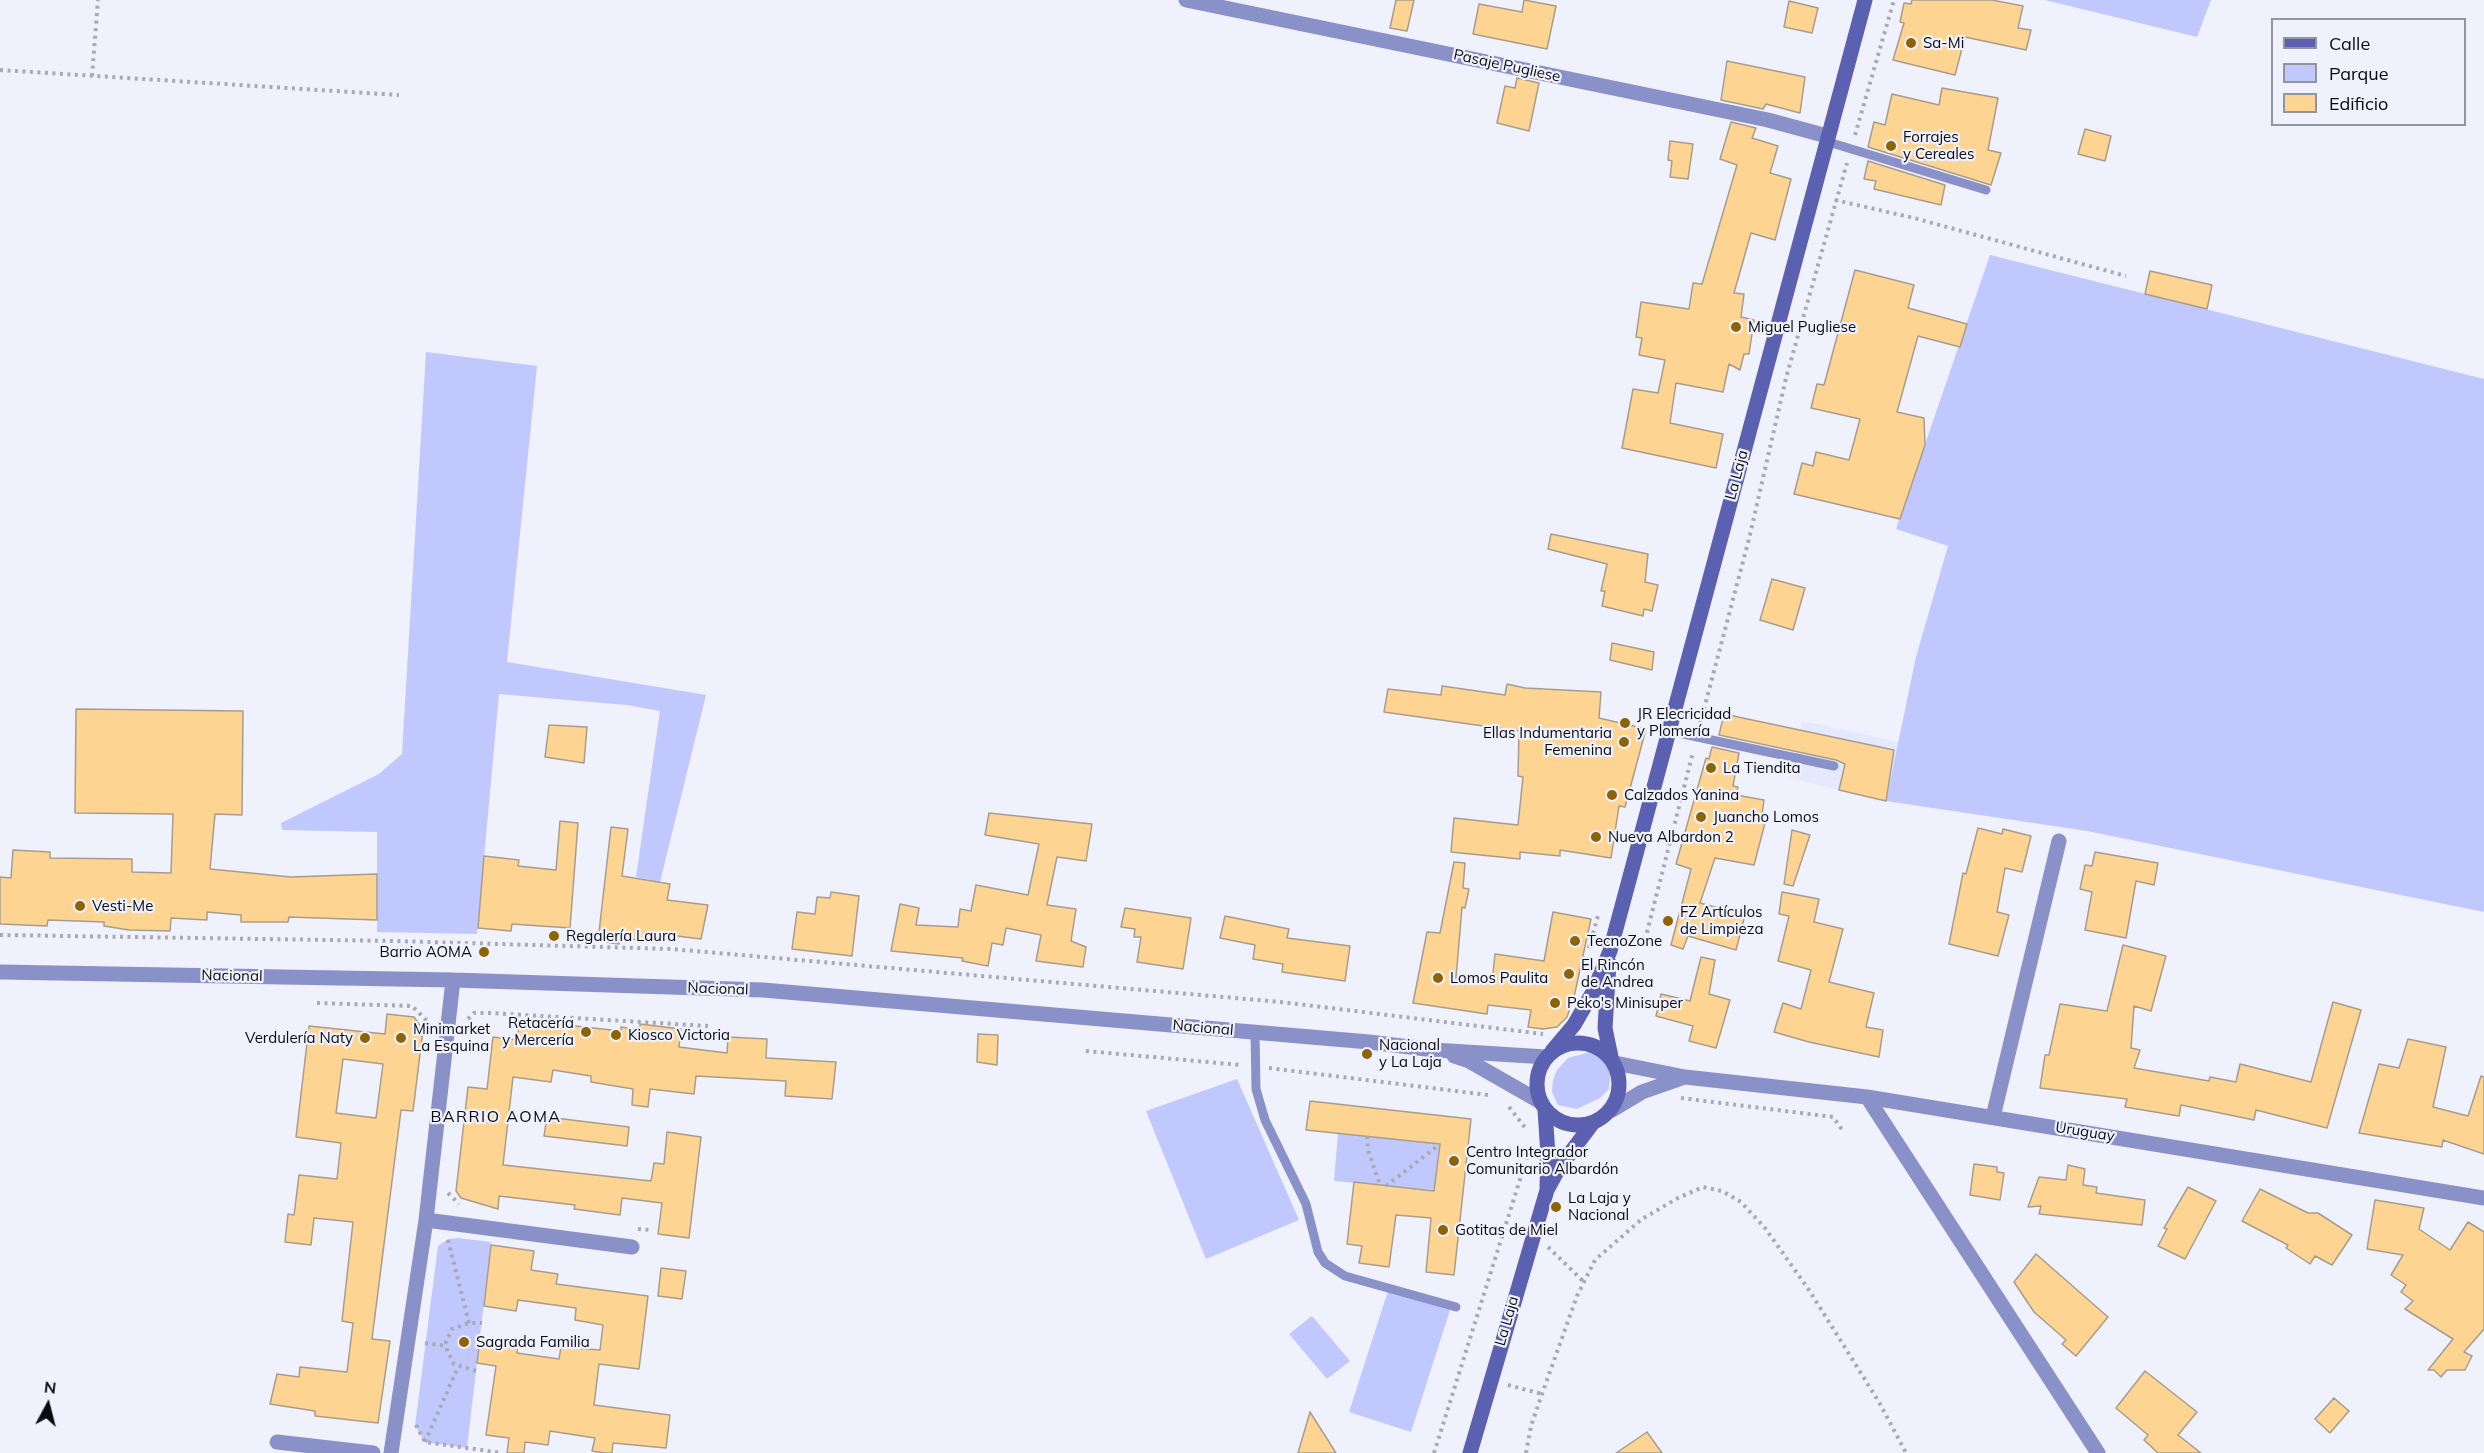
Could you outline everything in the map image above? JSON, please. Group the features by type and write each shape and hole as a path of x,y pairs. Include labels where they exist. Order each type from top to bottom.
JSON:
{"main road":[{"name":"La Laja","path":"1549,1054 1574,1025 1589,1000 1610,951 1811,194 1865,0"},
{"name":"La Laja","path":"1610,951 1605,1029 1613,1060"},
{"path":"1572,1042 1593,1044 1613,1060 1620,1079 1619,1095 1612,1110 1592,1124 1574,1126 1558,1121 1542,1105 1536,1078 1549,1054 1572,1042"},
{"name":"La Laja","path":"1470,1453 1546,1190 1548,1155 1542,1105"},
{"name":"La Laja","path":"1546,1190 1559,1168 1592,1124"}],"street":[{"name":"Pasaje Pugliese","path":"1186,0 1768,120 1826,139"},
{"path":"1993,1117 2059,842"},
{"name":"Nacional","path":"0,972 453,980 763,990 1254,1032 1434,1050 1549,1054"},
{"path":"391,1453 426,1220 453,980"},
{"name":"Nacional","path":"1434,1050 1469,1061 1542,1105"},
{"name":"Uruguay","path":"1613,1060 1685,1077 1867,1097 2484,1198"},
{"name":"Uruguay","path":"1612,1110 1642,1092 1685,1077"},
{"path":"1867,1097 2098,1453"},
{"path":"426,1220 632,1247"},
{"path":"277,1442 373,1453"}],"lane":[{"path":"1826,139 1851,149 1986,190"},
{"path":"1669,731 1834,766"},
{"path":"1254,1032 1256,1089 1265,1120 1306,1204 1318,1252 1326,1263 1344,1276 1456,1307"}],"path":[{"path":"92,76 98,0"},
{"path":"1645,940 1749,539 1786,378 1894,0"},
{"path":"0,70 399,95"},
{"path":"1811,194 1914,218 2126,276"},
{"path":"0,935 394,940 672,950 1281,1002 1550,1035"},
{"path":"317,1003 412,1006 427,1019 432,1029"},
{"path":"467,1027 468,1017 474,1013 708,1026"},
{"path":"1086,1051 1255,1066 1495,1096"},
{"path":"1671,1097 1833,1117 1843,1131"},
{"path":"1504,1104 1526,1126 1528,1135"},
{"path":"1367,1136 1368,1150 1380,1185"},
{"path":"1386,1186 1440,1144"},
{"path":"1434,1453 1531,1144"},
{"path":"449,1184 447,1194 455,1203 463,1206"},
{"path":"1526,1453 1531,1426 1542,1394 1584,1282 1595,1260 1642,1219 1703,1187 1722,1191 1741,1202 1765,1228 1809,1290 1879,1402 1906,1453"},
{"path":"627,1228 650,1230"},
{"path":"443,1242 458,1238"},
{"path":"448,1239 469,1323"},
{"path":"1531,1240 1553,1249 1584,1282"},
{"path":"476,1371 458,1367 449,1356 448,1334 452,1329 469,1323 482,1323"},
{"path":"424,1354 427,1333"},
{"path":"425,1343 447,1346"},
{"path":"425,1442 458,1367"},
{"path":"1490,1380 1542,1394"},
{"path":"416,1416 416,1426 425,1442"},
{"path":"425,1442 502,1453"}],"shaded area":[{"path":"1802,721 1899,742 1886,801 1790,778"}],"green space":[{"path":"2045,0 2211,0 2197,37"},
{"path":"1990,255 2484,379 2484,912 2087,831 1886,801 1916,657 1948,546 1896,529"},
{"path":"426,352 537,366 507,662 706,695 660,882 636,877 660,711 626,705 499,694 477,934 377,932 377,832 282,830 281,823 379,774 402,754"},
{"path":"1594,1051 1611,1068 1609,1089 1600,1098 1577,1109 1558,1105 1552,1092 1557,1070 1568,1058"},
{"path":"1237,1079 1299,1220 1206,1259 1146,1111"},
{"path":"1338,1133 1440,1144 1435,1190 1334,1181"},
{"path":"448,1239 491,1242 467,1448 425,1442 415,1426 438,1246"},
{"path":"1388,1291 1450,1310 1411,1432 1349,1412"},
{"path":"1312,1316 1350,1361 1327,1379 1289,1334"}],"building":[{"path":"1396,0 1414,0 1407,31 1390,28"},
{"path":"1524,0 1556,6 1547,49 1473,34 1479,4 1522,12"},
{"path":"1912,0 1992,0 2023,6 2018,28 2031,30 2026,50 1965,37 1955,75 1893,60 1904,23 1900,22 1904,3 1911,4"},
{"path":"1789,1 1818,8 1812,33 1784,27"},
{"path":"1727,61 1805,77 1800,113 1766,104 1763,109 1721,100"},
{"path":"1517,78 1539,83 1529,131 1497,123 1505,86 1515,88"},
{"path":"1942,88 1998,98 1988,150 2001,153 1991,185 1868,147 1874,122 1885,125 1892,94 1939,105"},
{"path":"1731,122 1756,128 1752,138 1778,146 1770,173 1791,179 1775,240 1751,233 1734,293 1744,294 1741,317 1754,320 1749,354 1744,354 1740,370 1729,364 1723,392 1676,383 1670,423 1723,434 1716,468 1622,448 1633,389 1658,393 1665,360 1639,355 1642,338 1636,337 1641,302 1689,309 1693,283 1702,284 1737,165 1720,159"},
{"path":"2085,129 2111,136 2105,161 2078,154"},
{"path":"1670,141 1693,144 1688,179 1670,177 1672,161 1668,160"},
{"path":"1868,161 1945,185 1941,205 1874,189 1876,181 1864,179"},
{"path":"1855,270 1914,285 1908,308 1967,324 1960,347 1918,336 1897,412 1924,418 1925,445 1900,519 1794,494 1802,463 1813,466 1816,452 1849,460 1860,419 1811,408 1817,384 1824,385"},
{"path":"2150,271 2212,285 2207,309 2145,294"},
{"path":"1551,534 1648,554 1645,582 1658,585 1652,611 1644,609 1643,616 1602,606 1605,591 1601,591 1607,564 1548,549"},
{"path":"1772,579 1805,588 1793,630 1760,620"},
{"path":"1612,643 1654,652 1652,670 1610,660"},
{"path":"1507,684 1525,688 1601,692 1599,718 1646,729 1625,807 1619,806 1611,858 1560,850 1560,856 1520,852 1520,859 1451,852 1454,818 1518,825 1523,777 1518,776 1519,731 1384,712 1388,689 1441,695 1442,686 1505,695"},
{"path":"76,709 243,711 242,815 215,814 210,869 291,877 377,874 377,920 289,917 288,922 241,922 241,915 207,912 207,920 171,918 170,931 129,930 104,926 104,922 48,920 47,926 0,924 0,877 11,878 13,850 50,852 50,858 132,859 132,872 171,873 173,814 75,813"},
{"path":"1724,714 1894,750 1886,801 1839,790 1845,764 1836,760 1719,735"},
{"path":"549,725 587,727 584,763 545,757"},
{"path":"1712,747 1739,753 1733,786 1738,787 1736,795 1764,800 1761,822 1765,823 1754,865 1715,858 1700,903 1745,915 1736,950 1688,936 1683,949 1671,945 1691,869 1676,864 1706,758 1709,759"},
{"path":"989,813 1092,824 1086,861 1057,857 1047,905 1076,909 1071,941 1086,947 1083,967 1036,961 1041,935 1006,928 1003,945 992,943 988,966 962,961 963,958 891,951 900,904 919,908 916,925 958,927 960,909 971,911 976,885 1028,895 1039,844 985,835"},
{"path":"560,821 578,823 570,928 512,924 511,931 478,928 484,856 519,860 518,866 556,870"},
{"path":"611,827 628,829 622,876 670,884 667,900 708,905 701,939 645,932 643,941 620,937 619,944 598,941"},
{"path":"1978,828 2002,834 2003,829 2031,836 2022,872 2005,868 1997,912 2009,915 1998,956 1949,944 1963,873 1966,874"},
{"path":"1792,830 1810,835 1793,886 1784,884"},
{"path":"2095,852 2158,863 2154,885 2136,881 2126,938 2085,930 2092,892 2080,889 2085,865 2092,866"},
{"path":"1454,862 1465,863 1463,888 1469,889 1465,908 1462,907 1456,978 1492,982 1495,954 1544,961 1553,912 1591,919 1574,997 1567,1017 1557,1027 1543,1029 1528,1027 1531,1010 1488,1005 1487,1014 1413,1003 1427,932 1440,933"},
{"path":"831,892 859,896 852,956 792,949 797,912 815,914 817,897 830,898"},
{"path":"1782,892 1819,899 1814,922 1843,929 1829,982 1874,993 1866,1027 1883,1030 1879,1057 1774,1032 1783,1003 1801,1009 1811,970 1778,961 1789,916 1779,914"},
{"path":"1125,908 1191,918 1183,969 1137,962 1141,937 1134,937 1135,929 1121,927"},
{"path":"1225,916 1289,929 1287,938 1350,946 1345,981 1282,972 1283,964 1253,959 1255,945 1220,938"},
{"path":"2123,945 2166,956 2151,1011 2134,1006 2131,1048 2140,1050 2134,1068 2209,1081 2210,1077 2236,1082 2240,1064 2311,1082 2333,1002 2361,1010 2327,1128 2256,1110 2254,1120 2181,1105 2179,1116 2125,1107 2127,1099 2040,1088 2045,1055 2049,1055 2060,1004 2107,1011"},
{"path":"1701,957 1715,960 1709,994 1730,1000 1716,1048 1689,1041 1693,1026 1656,1016 1661,994 1690,1001"},
{"path":"387,1014 414,1017 423,1030 413,1111 401,1110 372,1339 390,1341 378,1423 315,1416 315,1411 270,1404 277,1374 299,1377 300,1367 347,1372 353,1323 342,1321 353,1222 314,1218 311,1245 285,1242 288,1214 294,1215 299,1175 337,1179 341,1143 296,1137 309,1026 385,1034","holes":["343,1059 383,1064 376,1118 336,1113"]},
{"path":"520,1020 621,1031 621,1027 640,1030 640,1024 681,1029 679,1047 727,1053 728,1037 767,1039 766,1058 836,1062 832,1099 785,1096 786,1081 696,1076 694,1094 650,1089 648,1107 632,1105 633,1089 591,1082 591,1076 553,1070 551,1082 513,1077 503,1165 651,1181 654,1163 664,1164 667,1132 701,1137 689,1238 658,1234 662,1203 622,1198 620,1215 574,1209 575,1205 499,1196 498,1209 461,1198 456,1191 468,1087 487,1089 493,1037 517,1040"},
{"path":"978,1034 998,1035 997,1065 977,1062"},
{"path":"2408,1039 2446,1047 2433,1107 2468,1116 2481,1076 2484,1077 2484,1154 2443,1140 2442,1147 2359,1133 2379,1064 2399,1068"},
{"path":"1310,1101 1471,1119 1454,1275 1426,1272 1431,1218 1396,1215 1389,1267 1359,1263 1362,1246 1347,1244 1354,1182 1434,1191 1440,1144 1306,1130"},
{"path":"547,1117 629,1127 627,1146 544,1136"},
{"path":"1974,1164 1997,1167 1997,1172 2004,1173 2000,1200 1970,1195"},
{"path":"2068,1165 2085,1169 2083,1185 2097,1187 2096,1193 2145,1200 2142,1225 2039,1214 2041,1206 2028,1207 2039,1177 2066,1180"},
{"path":"2188,1187 2216,1201 2185,1259 2158,1246 2167,1229 2164,1228"},
{"path":"2260,1189 2308,1213 2318,1213 2352,1235 2332,1265 2315,1256 2310,1264 2286,1248 2288,1245 2242,1221"},
{"path":"2375,1200 2424,1208 2419,1229 2450,1250 2468,1222 2484,1232 2484,1329 2464,1352 2472,1356 2465,1370 2447,1370 2441,1377 2434,1370 2428,1370 2453,1339 2405,1309 2413,1301 2401,1292 2406,1285 2391,1275 2403,1255 2367,1249"},
{"path":"491,1245 534,1251 531,1270 558,1274 556,1284 648,1296 639,1369 599,1364 594,1405 670,1415 666,1448 613,1443 612,1453 605,1453 592,1451 595,1438 550,1431 548,1445 525,1442 524,1453 507,1453 509,1438 486,1435 496,1366 477,1363 480,1339 518,1343 517,1353 559,1359 561,1347 600,1350 603,1325 575,1320 576,1308 518,1300 516,1311 484,1306"},
{"path":"2036,1254 2108,1317 2076,1356 2062,1344 2066,1340 2034,1312 2014,1282"},
{"path":"661,1268 686,1271 682,1299 658,1296"},
{"path":"2145,1371 2197,1412 2178,1435 2201,1453 2158,1453 2144,1440 2148,1435 2116,1408"},
{"path":"2334,1398 2349,1411 2330,1433 2315,1419"},
{"path":"1310,1412 1336,1453 1298,1453"},
{"path":"1647,1432 1662,1453 1616,1453"}],"place":[{"name":"Sa-Mi","path":"1911,43"},
{"name":"Forrajes y Cereales","path":"1891,146"},
{"name":"Miguel Pugliese","path":"1736,327"},
{"name":"JR Elecricidad y Plomería","path":"1625,723"},
{"name":"Ellas Indumentaria Femenina","path":"1624,742"},
{"name":"La Tiendita","path":"1711,768"},
{"name":"Calzados Yanina","path":"1612,795"},
{"name":"Juancho Lomos","path":"1701,817"},
{"name":"Nueva Albardon 2","path":"1596,837"},
{"name":"Vesti-Me","path":"80,906"},
{"name":"FZ Artículos de Limpieza","path":"1668,921"},
{"name":"Regalería Laura","path":"554,936"},
{"name":"TecnoZone","path":"1575,941"},
{"name":"Barrio AOMA","path":"484,952"},
{"name":"El Rincón de Andrea","path":"1569,974"},
{"name":"Lomos Paulita","path":"1438,978"},
{"name":"Peko's Minisuper","path":"1555,1003"},
{"name":"Retacería y Mercería","path":"586,1032"},
{"name":"Kiosco Victoria","path":"616,1035"},
{"name":"Verdulería Naty","path":"365,1038"},
{"name":"Minimarket La Esquina","path":"401,1038"},
{"name":"Nacional y La Laja","path":"1367,1054"},
{"name":"Centro Integrador Comunitario Albardón","path":"1454,1161"},
{"name":"La Laja y Nacional","path":"1556,1207"},
{"name":"Gotitas de Miel","path":"1443,1230"},
{"name":"Sagrada Familia","path":"464,1342"}],"district":[{"name":"BARRIO AOMA","path":"496,1117"}]}
